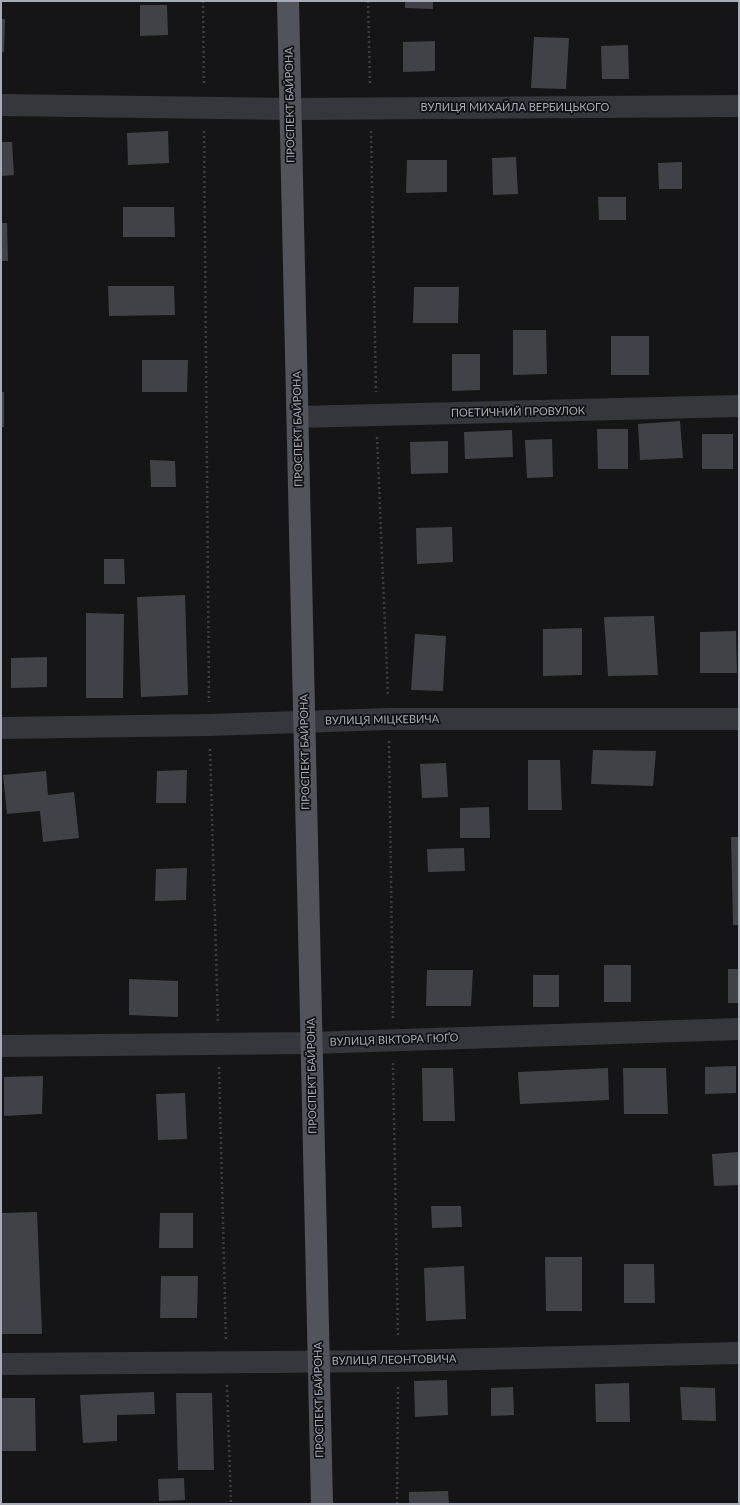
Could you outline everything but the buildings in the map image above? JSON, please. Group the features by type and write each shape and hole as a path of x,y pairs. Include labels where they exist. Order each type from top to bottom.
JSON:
{"main road":[{"name":"ПРОСПЕКТ БАЙРОНА","path":"288,1 322,1504"}],"street":[{"name":"ВУЛИЦЯ МИХАЙЛА ВЕРБИЦЬКОГО","path":"1,105 290,109 739,106"},
{"name":"ПОЕТИЧНИЙ ПРОВУЛОК","path":"298,417 739,406"},
{"name":"ВУЛИЦЯ МІЦКЕВИЧА","path":"1,728 209,725 389,719 739,719"},
{"name":"ВУЛИЦЯ ВІКТОРА ГЮҐО","path":"1,1046 311,1043 739,1029"},
{"name":"ВУЛИЦЯ ЛЕОНТОВИЧА","path":"1,1364 398,1360 739,1353"}],"path":[{"path":"203,1 209,725 231,1504"},
{"path":"368,1 376,415 389,719 398,1360 397,1504"}]}
